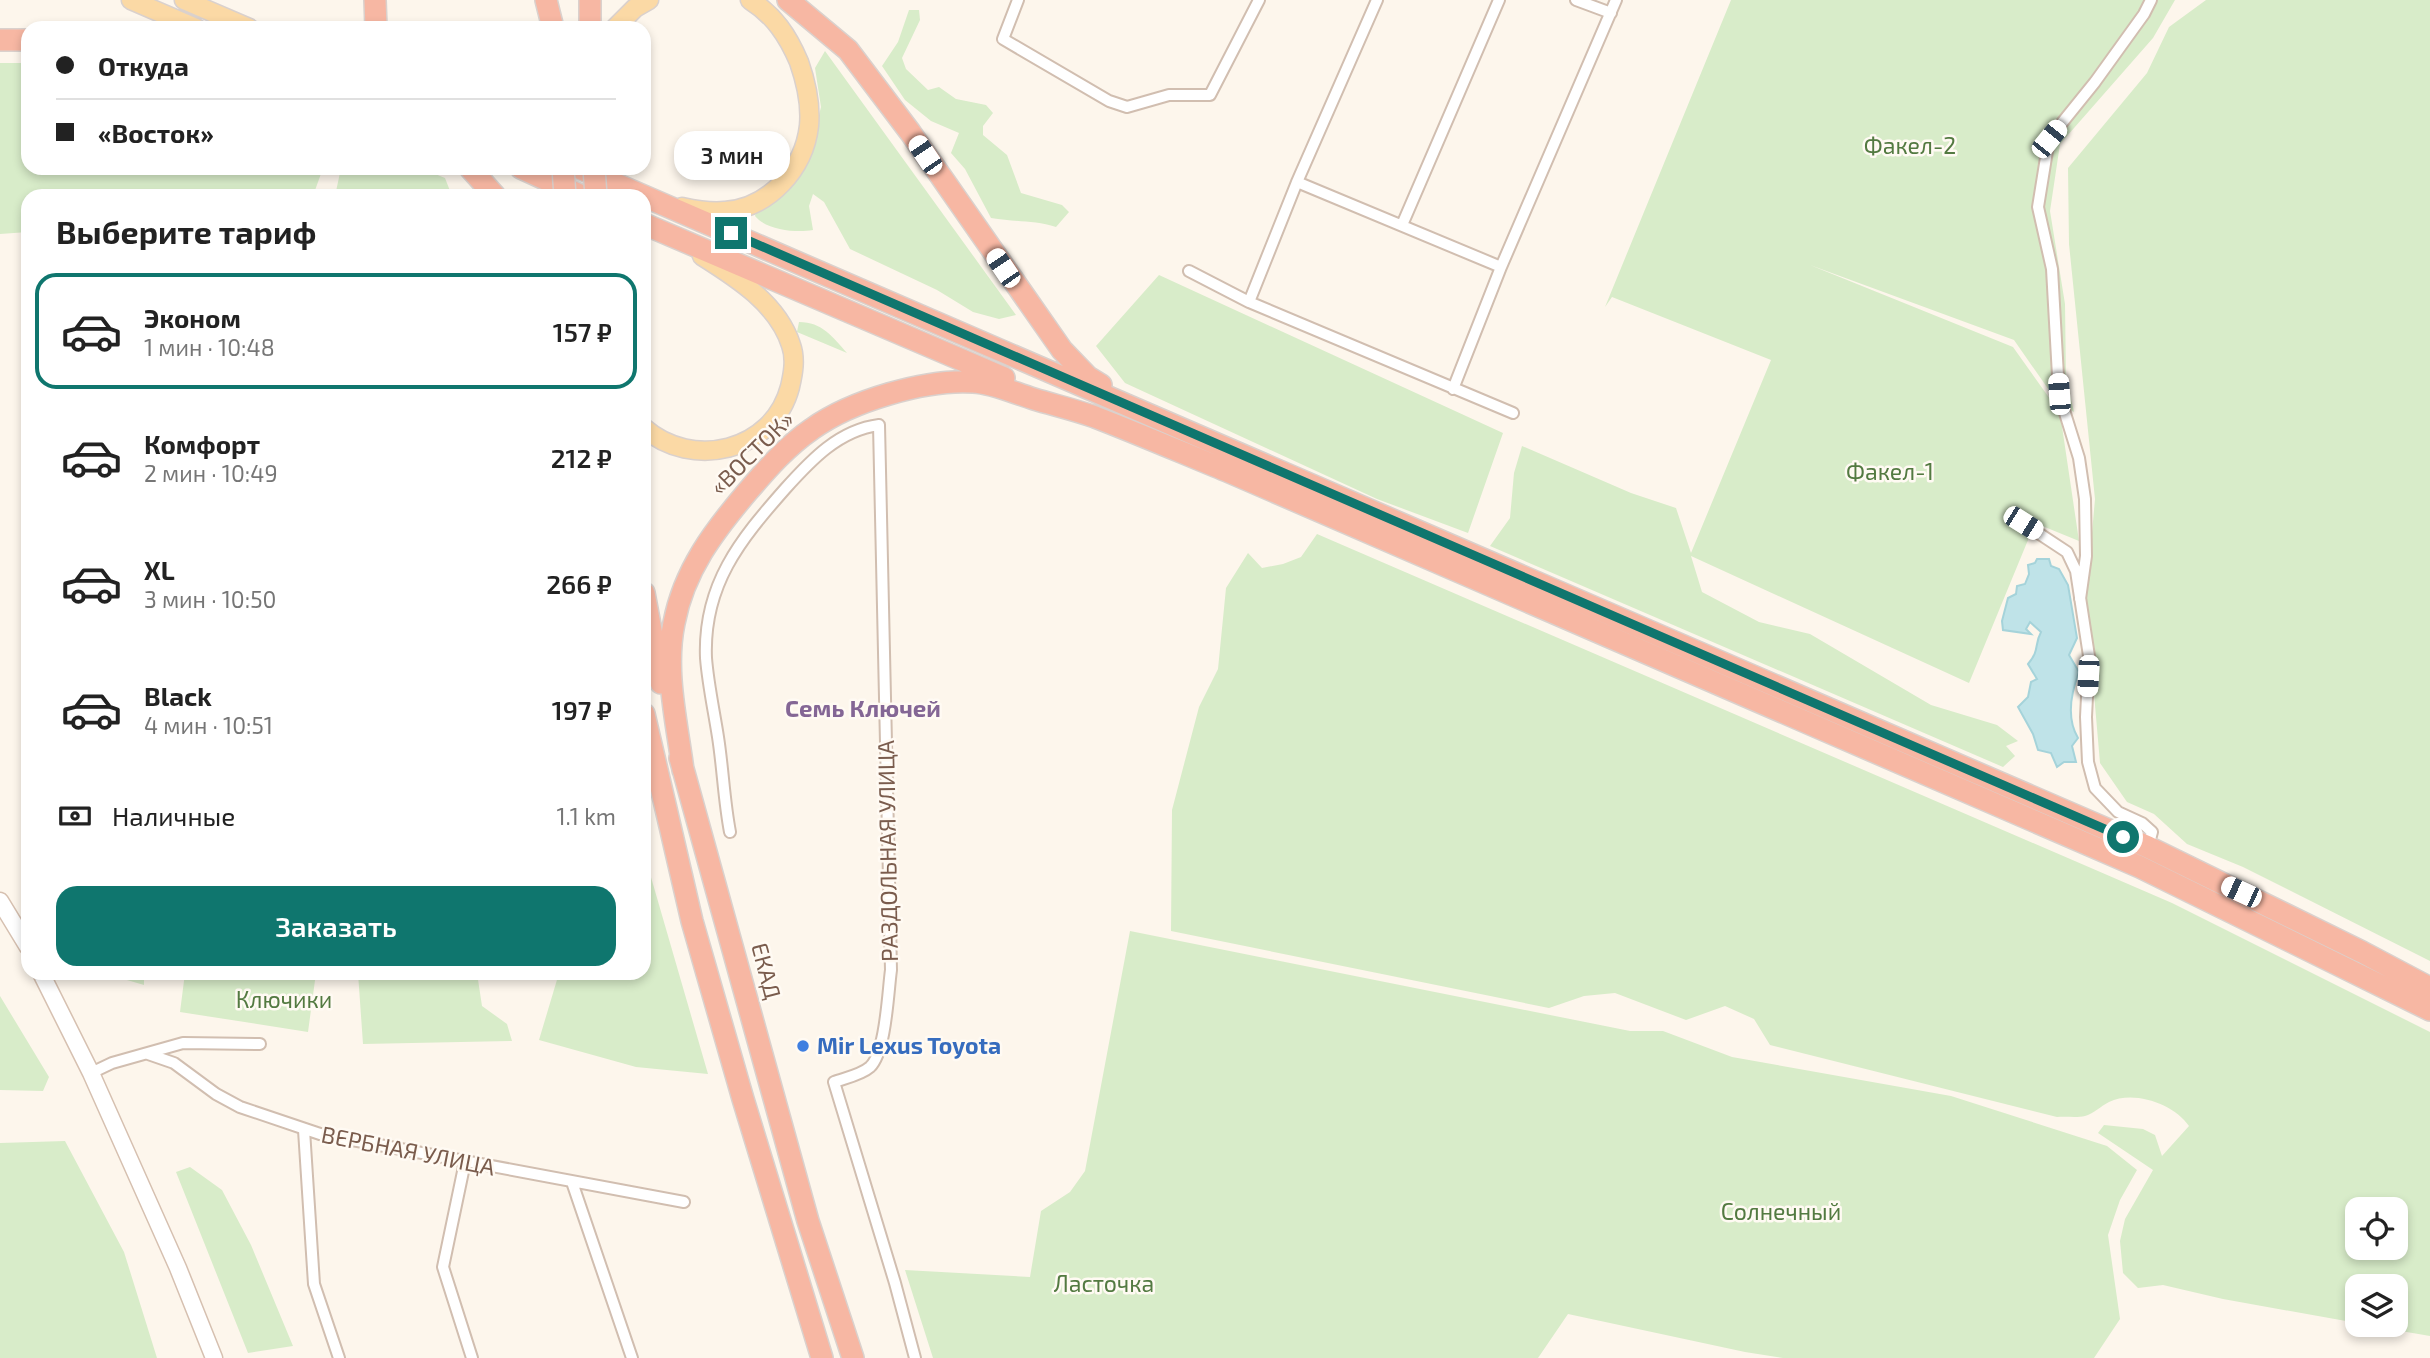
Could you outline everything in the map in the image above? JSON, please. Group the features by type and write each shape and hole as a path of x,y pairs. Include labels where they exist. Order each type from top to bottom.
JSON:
{"highway":[{"path":"375,0 376,21"},
{"path":"546,0 551,21"},
{"path":"558,0 558,21"},
{"path":"590,0 590,21"},
{"path":"788,0 848,50 1062,350 1088,377 1138,409"},
{"path":"0,40 21,40"},
{"path":"476,175 489,189"},
{"path":"536,175 567,189"},
{"path":"596,175 629,189"},
{"path":"651,199 1138,409 1348,512 2140,867 2430,1010"},
{"path":"651,227 1093,416"},
{"name":"«ВОСТОК»","path":"683,770 671,683 670,653 673,625 692,567 705,544 764,472 814,427 843,411 911,389 943,383 987,384 1093,416 1348,512"},
{"path":"1348,512 2148,847 2430,988"},
{"name":"ЕКАД","path":"651,632 659,676 683,770 808,1221 853,1358"},
{"path":"651,744 692,921 822,1358"},
{"path":"651,803 692,921"}],"main road":[{"path":"131,0 180,21"},
{"path":"184,0 233,21"},
{"path":"622,21 635,8 649,0"},
{"path":"651,197 681,207 726,211 764,198 776,189 794,168 804,148 809,126 807,92 801,69 786,35 765,10 750,0"},
{"path":"651,228 717,265 761,299 781,324 794,359 788,393 777,414 763,431 740,445 717,450 690,450 666,443 651,433"},
{"path":"0,901 21,936"},
{"path":"44,980 91,1073 178,1268 214,1358"}],"street":[{"path":"1018,0 1003,40 1109,101 1127,107 1169,95 1210,95 1259,0"},
{"path":"1249,302 1297,181 1377,0"},
{"path":"1402,225 1499,0"},
{"path":"1576,0 1611,13"},
{"path":"1453,389 1501,267 1616,0"},
{"path":"2080,599 2086,556 2085,499 2078,458 2059,394 2053,269 2038,207 2049,139 2095,82 2144,14 2151,0"},
{"path":"1297,181 1501,267"},
{"path":"1189,271 1249,302 1513,413"},
{"name":"РАЗДОЛЬНАЯ УЛИЦА","path":"730,832 706,660 709,613 716,587 728,561 751,527 803,469 828,446 860,428 879,425 891,970 884,1031 876,1058 870,1067 834,1082 915,1358"},
{"path":"2023,523 2067,552 2077,571 2089,656 2086,717 2088,762 2095,789 2118,812 2152,832 2148,847"},
{"path":"91,1073 111,1063 148,1055 183,1043 260,1044"},
{"name":"ВЕРБНАЯ УЛИЦА","path":"148,1055 174,1063 216,1094 240,1107 304,1130 684,1202"},
{"path":"304,1130 314,1284 339,1358"},
{"path":"464,1162 443,1266 472,1358"},
{"path":"572,1182 632,1358"}],"green space":[{"path":"1731,0 2175,0 2153,38 2060,144 2050,211 2065,304 2066,379 2074,412 2058,403 2014,340 1810,265 2013,347 2060,413 2079,541 2035,523 1969,683 1691,556 1702,592 1759,622 1810,634 1931,705 1997,725 2018,741 2006,746 2015,756 2003,767 1490,546 1510,518 1514,473 1522,446 1631,493 1676,508 1691,553 1771,360 1612,297 1605,307"},
{"path":"2206,0 2430,0 2430,961 2243,867 2187,844 2154,814 2127,802 2100,763 2086,601 2095,499 2069,244 2068,168 2147,73 2169,27"},
{"path":"909,10 919,10 920,20 902,58 906,69 928,90 939,87 956,99 986,105 993,113 983,126 983,135 1007,155 1021,193 1062,205 1069,212 1056,227 991,218 965,169 951,153 959,133 931,121 905,100 882,66 898,42"},
{"path":"825,51 1016,315 999,319 973,312 937,290 850,249 824,202 813,194 809,206 813,230 782,229 766,225 755,216 758,206 770,204 806,166 821,107 815,68"},
{"path":"0,63 21,63 21,175 320,175 316,189 21,189 21,232 0,234"},
{"path":"340,175 438,175 445,178 449,189 336,189"},
{"path":"1159,275 1503,433 1468,533 1377,499 1125,383 1096,346"},
{"path":"799,322 821,328 847,353 797,332"},
{"path":"1317,534 2172,903 2430,1032 2430,1336 2408,1332 2408,1274 2345,1274 2345,1321 2223,1299 2163,1285 2138,1288 2123,1273 2120,1241 2125,1219 2153,1170 2098,1133 2104,1125 2143,1129 2155,1135 2162,1156 2189,1126 2174,1111 2153,1101 2119,1099 2085,1116 2057,1117 1770,1045 1754,1019 1725,1006 1686,1020 1615,993 1584,996 1549,1008 1171,931 1172,810 1199,707 1218,669 1226,588 1248,553 1262,568 1301,557"},
{"path":"651,877 708,1074 636,1067 539,1040 557,980 651,980"},
{"name":"Солнечный","path":"1130,931 1630,1031 1663,1031 1732,1057 1951,1096 2107,1146 2137,1170 2120,1200 2108,1235 2120,1319 2094,1358 1783,1358 1568,1314 1538,1358 933,1358 905,1270 1030,1277 1041,1211 1070,1192 1085,1171"},
{"path":"127,980 144,980 144,985"},
{"name":"Ключики","path":"184,980 315,980 308,1032 180,1012"},
{"path":"358,980 478,980 482,1006 507,1024 512,1041 363,1044"},
{"path":"0,996 49,1077 43,1091 0,1090"},
{"path":"65,1141 124,1252 157,1358 0,1358 0,1143"},
{"path":"190,1167 222,1190 251,1245 293,1346 248,1353 176,1172"}],"water":[{"path":"2037,559 2049,559 2051,566 2059,569 2068,585 2077,638 2069,655 2079,672 2071,705 2072,722 2078,738 2072,746 2076,762 2064,762 2057,767 2051,753 2038,750 2033,734 2018,707 2028,697 2031,682 2037,679 2028,664 2034,655 2041,632 2030,622 2026,629 2031,634 2003,630 2002,621 2008,598 2016,594 2017,586 2025,584 2029,574 2028,565 2035,563"}],"place":[{"name":"Mir Lexus Toyota","path":"803,1046"}],"district":[{"name":"Семь Ключей","path":"863,709"}],"route":[{"path":"731,233 2123,837"}],"park label":[{"name":"Факел-2","path":"1910,146"},
{"name":"Факел-1","path":"1890,472"},
{"name":"Ласточка","path":"1104,1284"}]}
